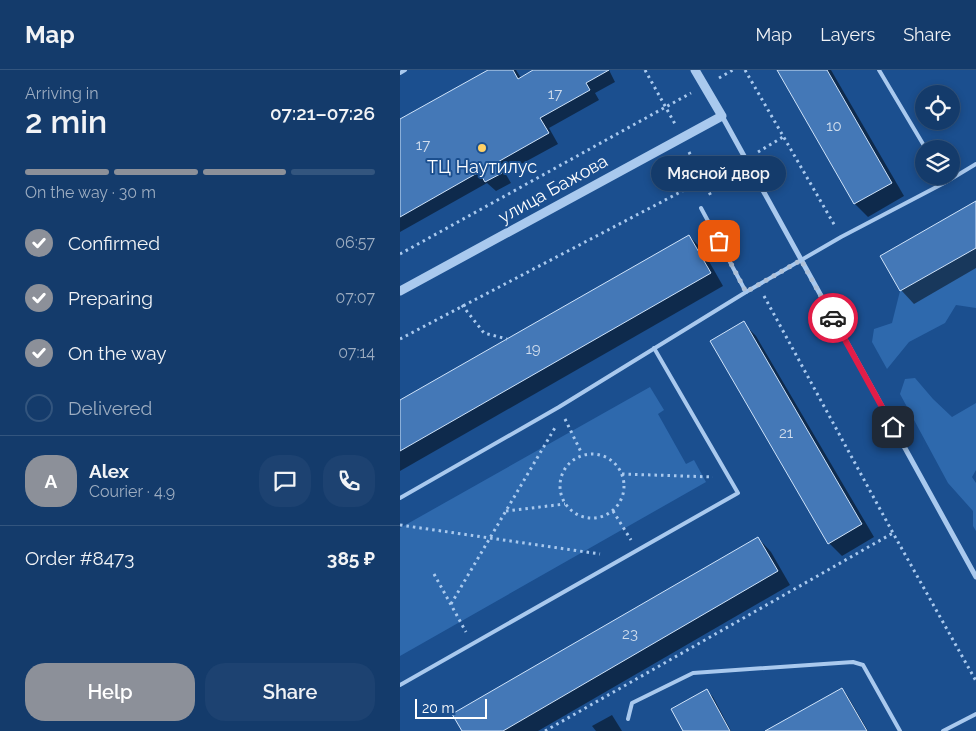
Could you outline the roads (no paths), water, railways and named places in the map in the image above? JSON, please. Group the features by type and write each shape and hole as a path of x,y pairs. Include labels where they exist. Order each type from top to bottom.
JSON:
{"street":[{"path":"695,70 746,158 976,577"},
{"name":"улица Бажова","path":"400,291 722,116"}],"lane":[{"path":"400,72 404,70"},
{"path":"879,70 921,140"},
{"path":"960,174 976,164"},
{"path":"400,498 558,407 801,260 940,185"},
{"path":"701,208 746,292"},
{"path":"400,685 738,493 654,348"},
{"path":"628,719 632,703 693,673 854,662 863,665 900,731"},
{"path":"943,731 976,714"}],"place":[{"name":"ТЦ Наутилус","path":"482,148"},
{"name":"Мясной двор","path":"719,241"}]}
